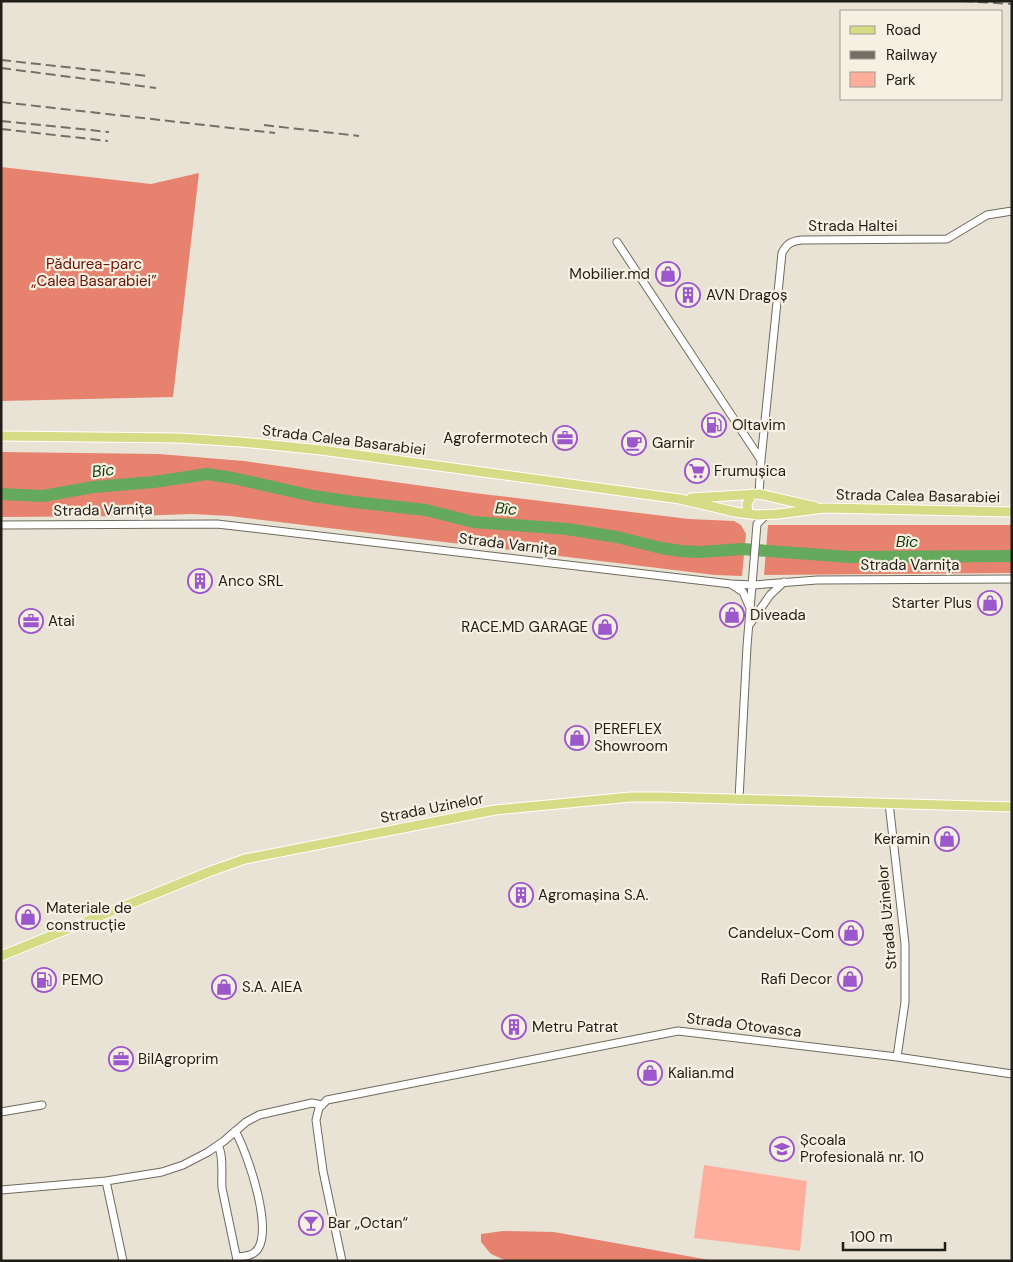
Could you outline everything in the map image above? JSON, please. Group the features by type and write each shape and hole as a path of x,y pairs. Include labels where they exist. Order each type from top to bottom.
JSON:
{"main road":[{"name":"Strada Calea Basarabiei","path":"1,436 180,438 339,452 680,499 735,512 748,513 767,514 824,508 1012,512"},
{"name":"Strada Calea Basarabiei","path":"680,499 759,495 824,508"},
{"path":"748,513 747,504 759,495 769,505 767,514"},
{"name":"Strada Uzinelor","path":"1,956 245,859 495,810 631,797 1012,807"}],"street":[{"name":"Strada Haltei","path":"759,495 782,253 789,242 802,240 947,239 988,216 1012,211"},
{"path":"617,242 761,460"},
{"path":"748,513 757,527"},
{"path":"740,799 750,608 757,527 767,514"},
{"name":"Strada Varnița","path":"1,525 217,524 730,584 753,585 817,580 1012,579"},
{"path":"749,626 767,599 784,582"},
{"path":"730,584 742,592 750,608"},
{"name":"Strada Uzinelor","path":"889,804 905,944 905,1002 897,1057"},
{"name":"Strada Otovasca","path":"1,1190 106,1181 162,1172 183,1166 218,1146 246,1122 259,1115 678,1031 897,1057 1012,1074"},
{"path":"325,1102 316,1120 323,1172 342,1261"},
{"path":"1,1112 42,1105"},
{"path":"218,1146 222,1154 222,1188 237,1259 250,1255 260,1247 262,1222 259,1197 249,1161 235,1131"},
{"path":"106,1181 123,1261"}],"green space":[{"name":"Pădurea-parc „Calea Basarabiei”","path":"1,167 151,184 199,173 173,397 1,401"},
{"path":"1,452 159,454 244,461 474,493 689,519 734,521 741,525 746,534 742,576 715,575 230,516 192,514 1,517"},
{"path":"768,525 1012,525 1012,573 764,575"},
{"path":"704,1165 807,1181 800,1251 694,1238"},
{"path":"503,1231 554,1232 715,1261 507,1261 491,1254 481,1242 481,1234"}],"waterway":[{"name":"Bîc","path":"1,494 43,496 93,487 154,482 207,474 313,496 426,510 473,522 567,529 617,537 681,551 700,552 742,549 850,557 1012,556"}],"railway":[{"path":"963,1 1012,4"},
{"path":"1,60 148,76"},
{"path":"1,68 156,88"},
{"path":"1,102 275,133"},
{"path":"1,121 109,132"},
{"path":"264,125 359,136"},
{"path":"1,129 108,141"}],"place":[{"name":"Mobilier.md","path":"668,274"},
{"name":"AVN Dragoș","path":"688,295"},
{"name":"Oltavim","path":"714,425"},
{"name":"Agrofermotech","path":"565,438"},
{"name":"Garnir","path":"634,443"},
{"name":"Frumușica","path":"697,471"},
{"name":"Anco SRL","path":"200,581"},
{"name":"Starter Plus","path":"990,603"},
{"name":"Diveada","path":"732,615"},
{"name":"Atai","path":"31,621"},
{"name":"RACE.MD GARAGE","path":"605,627"},
{"name":"PEREFLEX Showroom","path":"577,738"},
{"name":"Keramin","path":"947,839"},
{"name":"Agromașina S.A.","path":"521,895"},
{"name":"Materiale de construcție","path":"28,917"},
{"name":"Candelux-Com","path":"851,933"},
{"name":"Rafi Decor","path":"850,979"},
{"name":"PEMO","path":"44,980"},
{"name":"S.A. AIEA","path":"224,987"},
{"name":"Metru Patrat","path":"514,1027"},
{"name":"BilAgroprim","path":"121,1059"},
{"name":"Kalian.md","path":"650,1073"},
{"name":"Școala Profesională nr. 10","path":"782,1149"},
{"name":"Bar „Octan“","path":"311,1223"}]}
